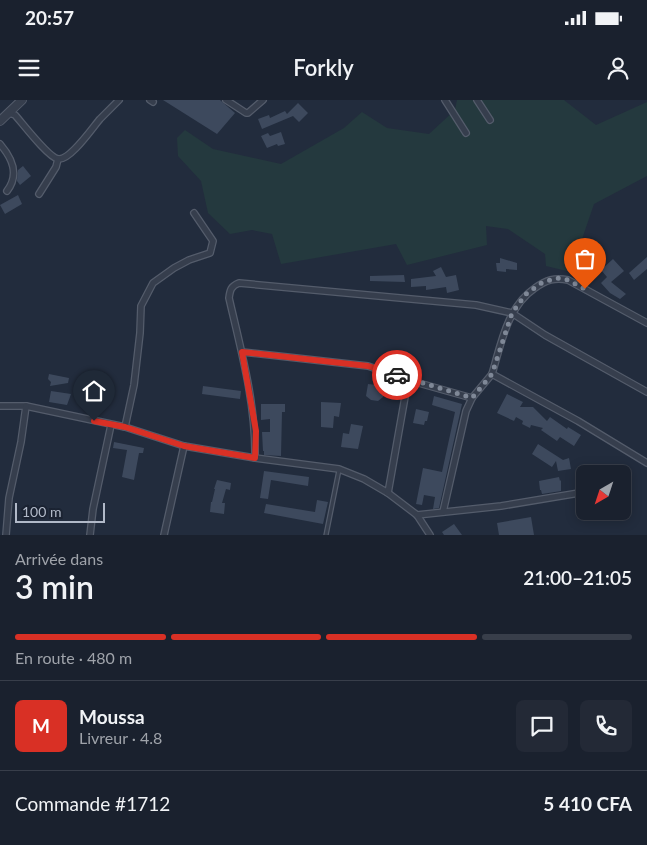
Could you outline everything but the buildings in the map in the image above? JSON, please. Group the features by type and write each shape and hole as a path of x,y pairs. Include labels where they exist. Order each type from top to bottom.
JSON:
{"street":[{"path":"0,121 22,100"},
{"path":"9,113 15,115 49,153 58,159 63,158 84,140 99,120 119,100"},
{"path":"226,100 246,113 263,100"},
{"path":"445,100 466,133"},
{"path":"477,100 490,120"},
{"path":"0,144 13,162 11,186 7,191"},
{"path":"39,194 56,167 58,159"},
{"path":"125,427 134,385 141,306 154,283 182,264 210,254 213,241 194,213"},
{"path":"443,512 466,411 472,398 492,374 512,313 526,294 543,282 559,278 568,280 647,323"},
{"path":"255,458 256,431 242,352 229,298 233,285 239,283 467,304 512,313 544,335 647,392"},
{"path":"242,352 368,366 408,380 472,398"},
{"path":"492,374 578,421 647,463"},
{"path":"388,493 408,380"},
{"path":"0,406 26,406 125,427 184,446 255,458 340,469 364,479 388,493 417,515 430,535"},
{"path":"6,535 9,498 21,442 26,406"},
{"path":"90,535 93,509 111,424"},
{"path":"164,535 184,446"},
{"path":"417,515 542,500 576,494"}],"lane":[{"path":"326,535 340,469"}],"green space":[{"path":"457,100 564,100 596,125 647,102 647,176 594,204 579,248 575,273 546,266 545,254 508,229 486,226 487,245 407,265 396,244 281,264 272,234 252,230 230,234 208,213 201,181 178,156 177,138 185,130 213,149 281,164 344,128 362,112 387,128 429,134 455,110"}],"way so far":[{"path":"397,375 408,380 472,398 492,374 512,313 526,294 543,282 559,278 568,280 585,289"}],"route":[{"path":"94,421 125,427 184,446 255,458 256,431 242,352 368,366 397,375"}]}
